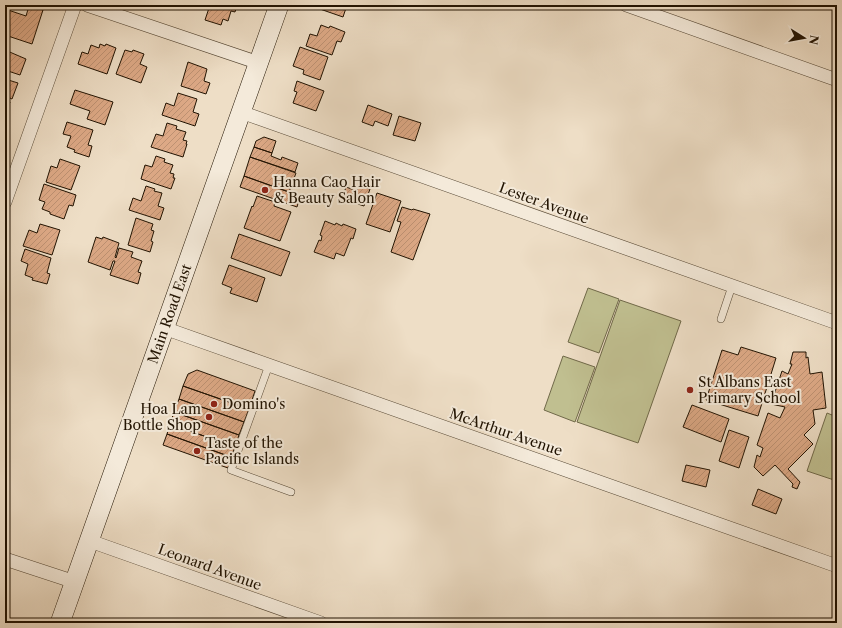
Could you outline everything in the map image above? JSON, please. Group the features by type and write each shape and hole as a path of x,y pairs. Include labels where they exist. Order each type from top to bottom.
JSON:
{"main road":[{"name":"Main Road East","path":"60,623 279,5"}],"street":[{"path":"5,202 10,173 75,5"},
{"path":"87,5 259,63"},
{"path":"626,5 837,80"},
{"name":"Lester Avenue","path":"241,112 837,323"},
{"name":"McArthur Avenue","path":"164,328 837,566"},
{"name":"Leonard Avenue","path":"90,541 321,623"},
{"path":"5,559 75,582"}],"lane":[{"path":"721,319 732,286"},
{"path":"269,365 231,470 291,492"}],"shaded area":[{"path":"588,288 619,299 599,353 568,342"},
{"path":"620,300 681,321 638,443 577,422"},
{"path":"563,356 595,367 575,422 544,410"},
{"path":"827,413 837,417 837,481 807,471"}],"building":[{"path":"210,5 237,5 235,12 231,11 228,21 223,19 221,25 205,20"},
{"path":"318,5 347,5 343,17 317,8"},
{"path":"29,6 43,10 32,44 5,35 5,9 26,16"},
{"path":"321,25 329,28 330,26 345,32 341,42 337,41 332,55 306,46 310,34 317,36"},
{"path":"100,44 105,46 106,44 116,48 107,74 78,64 82,52 88,54 91,45 99,48"},
{"path":"300,47 328,57 320,80 303,74 304,70 293,66"},
{"path":"5,50 26,59 20,75 5,70"},
{"path":"125,50 132,52 133,50 144,54 140,64 147,67 141,83 116,74"},
{"path":"188,62 207,69 204,81 210,83 206,94 181,86"},
{"path":"5,79 18,83 12,99 5,96"},
{"path":"297,81 324,91 316,111 293,103 297,92 294,91"},
{"path":"75,90 113,102 105,125 87,119 90,111 70,104"},
{"path":"178,93 197,99 193,112 199,114 195,126 162,115 166,103 174,106"},
{"path":"5,101 10,102 5,116"},
{"path":"368,105 392,114 388,126 375,121 373,126 362,122"},
{"path":"399,116 421,123 415,141 393,135"},
{"path":"67,122 93,130 88,145 92,146 89,157 74,152 75,150 67,147 71,136 63,134"},
{"path":"167,123 177,126 176,129 186,132 183,140 187,141 187,144 183,157 151,147 156,134 163,136"},
{"path":"264,137 276,141 272,153 254,147 256,141"},
{"path":"254,147 272,153 271,156 281,160 282,157 298,163 295,172 250,157"},
{"path":"156,156 165,159 164,162 173,165 170,173 174,174 173,178 175,178 171,189 141,179 145,165 152,167"},
{"path":"250,157 296,173 289,192 244,176"},
{"path":"60,159 80,166 71,190 46,182 51,166 57,168"},
{"name":"Hanna Cao Hair & Beauty Salon","path":"244,176 300,196 297,207 240,187"},
{"path":"44,184 76,195 73,206 69,205 64,219 50,214 50,212 42,209 45,202 39,200"},
{"path":"359,185 370,189 364,206 342,199 346,187 357,191"},
{"path":"146,186 155,189 154,191 162,193 158,206 164,208 160,220 129,210 133,198 141,201"},
{"path":"377,193 401,201 390,232 366,224"},
{"path":"257,196 275,202 274,206 291,212 280,241 244,228"},
{"path":"402,207 430,214 413,260 391,252 401,222 397,221"},
{"path":"136,218 153,224 151,230 154,231 151,241 153,242 150,252 128,245"},
{"path":"325,221 335,225 336,223 342,226 343,224 356,229 353,239 351,238 344,256 336,253 334,259 314,252 319,240 321,241 322,236 320,235"},
{"path":"40,224 60,230 52,255 23,246 29,230 37,233"},
{"path":"239,234 290,252 281,276 231,258"},
{"path":"96,237 102,239 103,237 119,243 116,258 119,248 133,252 131,257 142,261 138,272 141,273 138,284 110,275 115,261 113,261 110,270 88,262"},
{"path":"25,249 51,258 47,273 50,274 47,284 32,280 33,278 25,275 28,264 21,261"},
{"path":"229,265 265,278 257,302 230,293 232,288 222,284"},
{"path":"741,347 776,358 758,416 706,400 722,350 738,355"},
{"path":"793,352 806,352 810,374 822,372 826,408 813,410 815,424 804,435 813,444 788,469 800,482 797,489 792,487 793,484 775,465 763,476 754,467 757,455 760,457 763,448 757,445 768,413 780,418 785,407 771,404 782,371 788,374 792,364 790,364"},
{"path":"197,370 255,391 249,409 183,386 188,374"},
{"name":"Domino's","path":"183,386 249,409 244,422 179,399"},
{"name":"Hoa Lam Bottle Shop","path":"179,399 244,422 239,435 174,412"},
{"path":"692,405 729,419 721,442 683,427"},
{"path":"174,412 239,435 235,447 170,424"},
{"path":"170,424 235,447 231,457 167,434"},
{"path":"729,430 749,437 739,468 719,461"},
{"name":"Taste of the Pacific Islands","path":"167,434 231,457 228,468 163,445"},
{"path":"686,465 710,470 706,487 682,481"},
{"path":"758,489 782,499 776,514 752,505"}],"place":[{"name":"Hanna Cao Hair & Beauty Salon","path":"265,190"},
{"name":"St Albans East Primary School","path":"690,390"},
{"name":"Domino's","path":"214,404"},
{"name":"Hoa Lam Bottle Shop","path":"209,417"},
{"name":"Taste of the Pacific Islands","path":"197,451"}]}
